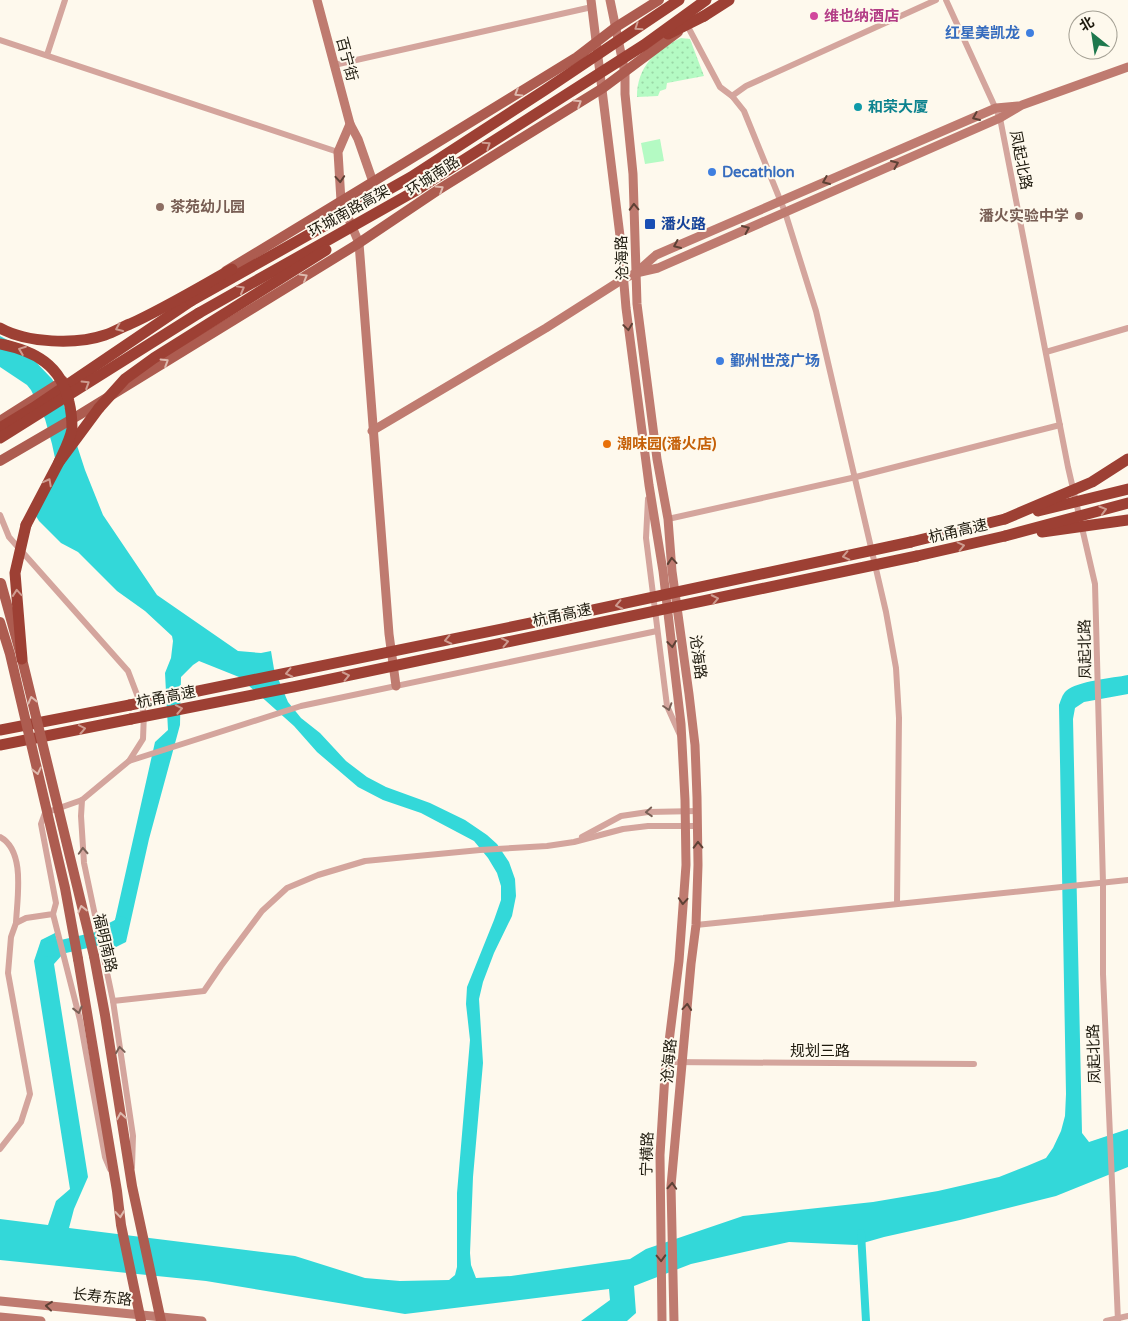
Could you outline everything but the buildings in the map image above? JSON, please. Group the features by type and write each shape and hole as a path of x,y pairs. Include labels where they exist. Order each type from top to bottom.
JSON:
{"highway":[{"name":"环城南路高架","path":"0,428 191,301 411,177 679,0"},
{"name":"环城南路高架","path":"0,438 199,313 415,191 644,45 706,0"},
{"path":"644,45 682,28 729,0"},
{"path":"0,328 7,332 34,339 61,340 105,335 146,316 289,238 411,177"},
{"path":"59,462 84,427 124,379 415,191"},
{"path":"0,344 20,348 38,356 52,367 66,389 71,411 72,429 68,441 26,526 18,555 15,573 22,659"},
{"path":"1005,519 1092,482 1128,459"},
{"name":"杭甬高速","path":"0,730 574,614 911,542 1128,489"},
{"name":"杭甬高速","path":"0,745 742,593 1006,536 1128,503"},
{"path":"1006,536 1066,530 1128,520"},
{"path":"0,638 10,654"}],"main road":[{"name":"百宁街","path":"317,0 350,124 358,139 373,182"},
{"name":"沧海路","path":"610,0 625,73 624,94 633,174 637,304 657,458 668,519 672,570 695,745 698,811 696,925 671,1186 674,1321"},
{"name":"环城南路","path":"0,421 219,275 577,56 616,27 659,0"},
{"name":"环城南路","path":"0,461 79,415 359,243 438,190 603,88 721,0"},
{"name":"沧海路","path":"592,3 620,236 626,308 649,486 663,571 682,740 686,866 678,961 665,1074"},
{"path":"372,431 636,273 658,268 1000,118 1022,105 1128,67"},
{"path":"636,273 656,255 780,201 996,108 1022,105"},
{"path":"350,124 338,152 341,202 359,243 372,431 389,634 396,686"},
{"name":"福明南路","path":"0,579 22,659 94,956 132,1186 161,1319"},
{"name":"福明南路","path":"0,622 10,654 65,888 123,1232 140,1318"},
{"name":"宁横路","path":"662,1321 660,1155 665,1074"},
{"name":"长寿东路","path":"0,1301 140,1318 202,1321"},
{"path":"0,1317 41,1321"}],"street":[{"path":"47,55 65,0"},
{"path":"732,96 746,86 936,0"},
{"name":"凤起北路","path":"946,0 1000,118 1060,425 1096,584 1103,883 1103,974 1118,1320"},
{"path":"334,65 592,3"},
{"path":"687,25 720,87 732,96 744,111 785,212 816,311 856,478 886,612 896,668 899,718 897,904"},
{"path":"0,40 338,152"},
{"path":"1046,352 1128,328"},
{"path":"668,519 856,478 1060,425"},
{"path":"649,486 646,538 666,706 682,740"},
{"path":"0,515 9,537 128,671 144,712 144,739 129,761 82,800 45,813 41,824 56,903 54,914 80,1020 105,1157 117,1191"},
{"path":"129,761 278,712 302,706 657,631"},
{"path":"82,800 81,816 84,863 113,1001 133,1136 132,1186"},
{"path":"574,842 620,816 648,812 698,811"},
{"path":"113,1001 204,991 262,911 287,888 310,878 365,861 574,842 623,829 648,826 698,826"},
{"path":"0,837 6,840 16,859 18,876 16,922 11,937 8,973 30,1094 21,1122 0,1149"},
{"path":"696,925 1128,880"},
{"path":"16,922 26,918 54,914"},
{"name":"规划三路","path":"667,1062 974,1064"},
{"path":"1106,1321 1118,1320 1128,1316"}],"green space":[{"path":"681,38 690,39 704,76 667,83 666,89 660,91 658,96 637,97 640,77 649,61 663,48"},
{"path":"660,139 664,161 645,164 641,143"}],"water":[{"path":"0,336 13,343 33,359 52,379 60,393 85,470 103,515 157,595 238,651 261,653 271,651 274,669 288,702 301,718 320,733 346,761 367,777 386,787 430,803 465,820 497,844 509,862 515,879 516,896 512,916 494,953 479,999 483,1063 473,1177 470,1253 471,1265 476,1278 511,1276 630,1259 646,1249 743,1216 873,1202 938,1191 999,1177 1046,1158 1061,1131 1065,1116 1066,1094 1059,705 1066,691 1071,688 1086,682 1128,675 1128,694 1084,702 1075,708 1073,719 1082,1133 1089,1142 1128,1129 1128,1167 1056,1196 856,1245 789,1242 691,1264 634,1286 636,1313 627,1321 581,1321 610,1300 609,1289 405,1314 206,1281 0,1260 0,1219 48,1225 56,1201 70,1189 34,961 41,940 55,933 62,955 54,964 88,1177 74,1209 69,1228 295,1256 365,1278 400,1281 449,1280 455,1275 457,1267 457,1193 470,1040 466,1004 467,987 501,900 501,886 497,873 488,858 474,841 421,813 383,800 358,787 317,752 294,726 239,677 199,661 181,677 180,725 149,839 126,942 114,948 107,924 115,920 155,742 168,730 165,673 171,658 173,641 172,636 145,611 117,591 78,552 61,543 39,521 34,513 55,458 45,419 31,390 27,385 0,367"}],"waterway":[{"path":"48,950 118,934 121,923"},
{"path":"861,1233 866,1321"}],"place":[{"name":"维也纳酒店","path":"814,16"},
{"name":"红星美凯龙","path":"1030,33"},
{"name":"和荣大厦","path":"858,107"},
{"name":"Decathlon","path":"712,172"},
{"name":"茶苑幼儿园","path":"160,207"},
{"name":"潘火实验中学","path":"1079,216"},
{"name":"潘火路","path":"650,224"},
{"name":"鄞州世茂广场","path":"720,361"},
{"name":"潮味园(潘火店)","path":"607,444"}]}
